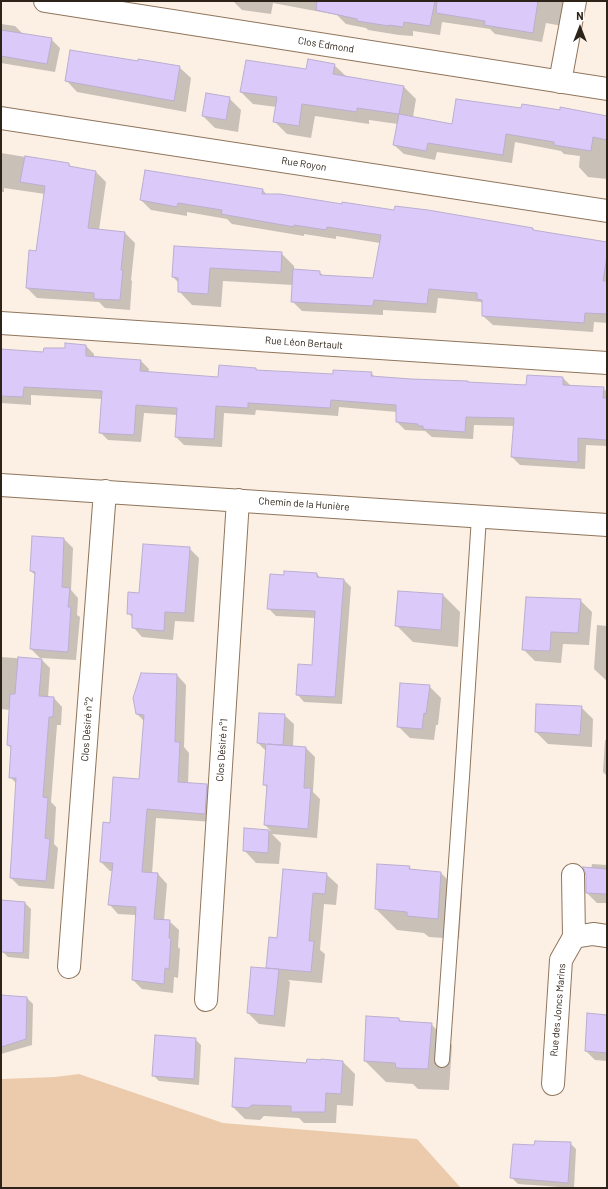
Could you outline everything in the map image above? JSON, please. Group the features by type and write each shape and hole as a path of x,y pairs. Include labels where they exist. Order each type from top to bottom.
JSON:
{"street":[{"name":"Clos Edmond","path":"45,1 607,89"},
{"path":"560,82 575,1"},
{"name":"Rue Royon","path":"1,118 607,211"},
{"name":"Rue Léon Bertault","path":"1,323 607,363"},
{"name":"Chemin de la Hunière","path":"1,485 607,525"},
{"name":"Clos Désiré n°2","path":"70,967 105,491"},
{"name":"Clos Désiré n°1","path":"206,1000 238,500"},
{"path":"573,875 574,938 593,934 607,936"},
{"name":"Rue des Joncs Marins","path":"553,1084 561,960 574,938"}],"lane":[{"path":"442,1060 479,517"}],"shaded area":[{"path":"79,1074 223,1123 417,1139 461,1188 1,1188 1,1079 55,1077"}],"building":[{"path":"317,1 435,1 430,26 404,22 403,27 357,21 357,19 316,10"},
{"path":"437,1 538,1 533,33 484,25 485,21 436,13"},
{"path":"1,30 52,38 47,64 1,56"},
{"path":"70,50 180,66 174,101 65,81"},
{"path":"308,59 335,64 333,74 404,86 399,114 357,108 357,112 302,104 299,126 273,122 277,97 240,92 246,60 306,69"},
{"path":"206,93 230,97 226,120 202,116"},
{"path":"456,99 521,108 522,104 560,110 560,107 607,116 607,140 593,137 591,151 554,145 554,142 506,134 503,155 428,143 426,151 393,145 399,114 452,124"},
{"path":"25,156 69,163 69,166 96,171 88,228 125,232 121,270 123,270 120,300 94,299 94,293 26,288 29,250 36,251 45,186 20,182"},
{"path":"145,170 263,189 262,194 280,194 342,204 342,202 394,210 395,206 428,210 533,228 533,230 607,242 607,256 603,281 607,281 607,314 585,313 584,323 482,316 482,300 477,299 477,293 429,289 427,304 374,300 373,306 291,302 293,269 320,271 320,275 373,278 381,235 327,227 326,230 294,225 294,227 221,214 222,210 178,203 177,207 140,200"},
{"path":"174,246 282,252 281,272 210,268 208,294 178,292 178,278 172,277"},
{"path":"65,343 86,345 86,356 141,360 140,371 218,377 219,365 256,368 256,370 333,374 333,370 372,372 371,376 526,385 527,375 563,377 563,385 604,387 603,398 607,398 607,440 578,438 578,462 511,457 514,418 466,417 465,432 423,429 423,426 418,426 418,424 396,422 396,405 331,400 330,408 248,403 248,408 216,406 214,439 175,437 177,408 136,405 134,435 99,433 102,391 24,387 23,397 1,396 1,349 43,352 44,348 65,348"},
{"path":"32,536 64,538 62,587 70,588 68,607 71,607 68,652 30,649 35,572 30,571"},
{"path":"143,544 190,547 185,613 165,612 164,631 132,628 132,614 127,614 128,592 139,593"},
{"path":"284,571 317,573 317,577 344,579 335,697 296,695 298,664 312,665 315,611 267,609 270,574 284,575"},
{"path":"398,591 443,594 441,630 395,626"},
{"path":"526,597 581,599 578,633 551,632 550,651 522,650"},
{"path":"18,657 42,659 39,696 54,697 53,717 49,717 43,797 48,798 45,838 50,839 46,881 10,878 16,778 9,778 11,746 7,745 10,694 15,694"},
{"path":"141,673 177,674 175,742 180,742 178,782 207,784 205,814 147,809 142,872 158,873 154,919 170,920 169,938 171,938 169,969 165,968 164,984 132,980 136,907 108,905 113,863 100,862 103,822 110,823 113,777 139,779 144,715 136,714 133,698"},
{"path":"400,683 430,685 426,714 424,713 422,729 397,727"},
{"path":"536,704 582,706 580,735 535,732"},
{"path":"259,713 285,714 283,745 267,744 306,747 304,788 311,788 308,829 264,825 267,785 263,785 266,744 257,743"},
{"path":"244,828 269,830 268,853 243,851"},
{"path":"377,864 410,866 409,869 441,872 438,919 407,916 407,912 375,909"},
{"path":"583,867 607,869 607,894 586,893 586,875"},
{"path":"283,869 327,873 325,894 313,893 309,941 314,941 311,972 266,968 269,937 277,938"},
{"path":"1,900 25,902 23,953 1,952"},
{"path":"251,967 279,969 274,1016 247,1013"},
{"path":"1,995 27,997 26,1039 1,1047"},
{"path":"587,1013 607,1015 607,1053 585,1051"},
{"path":"366,1016 399,1018 399,1021 432,1023 428,1069 396,1068 395,1063 364,1061"},
{"path":"155,1035 196,1038 194,1079 152,1076"},
{"path":"235,1058 306,1063 307,1059 343,1061 341,1094 326,1093 325,1112 291,1112 291,1106 252,1105 248,1108 232,1107"},
{"path":"535,1141 571,1142 568,1183 510,1178 513,1144 534,1145"}]}
